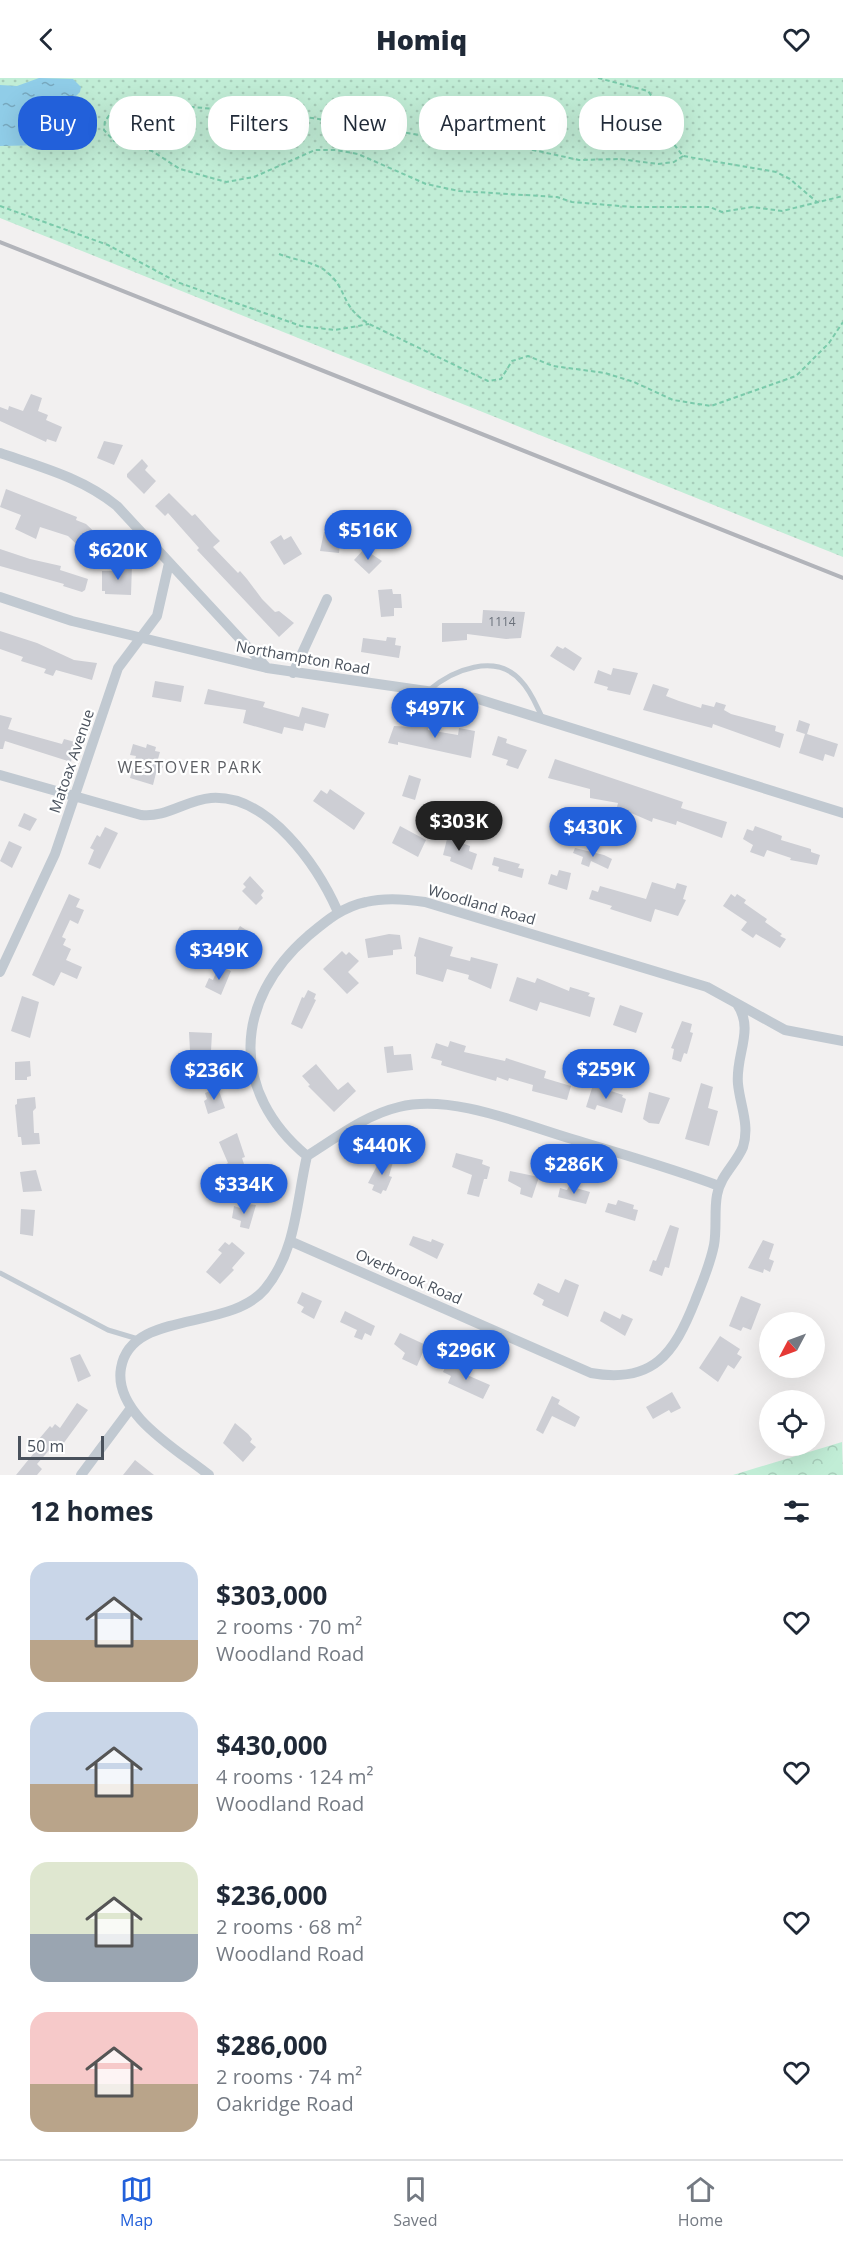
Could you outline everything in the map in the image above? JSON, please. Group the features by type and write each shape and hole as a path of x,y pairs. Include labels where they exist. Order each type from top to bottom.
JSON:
{"street":[{"path":"0,453 61,474 102,494 267,668"},
{"name":"Matoax Avenue","path":"0,972 56,854 118,668 157,616 169,563"},
{"name":"Northampton Road","path":"0,597 72,621 267,668 475,698 542,717 843,813"},
{"path":"293,673 327,599"},
{"path":"0,775 151,816 210,798 238,802 252,808 287,836 307,858 329,892 338,912"},
{"name":"Woodland Road","path":"307,1156 288,1140 267,1111 253,1075 250,1038 263,994 278,965 338,912 367,902 383,899 425,902 707,987 785,1030 843,1041"},
{"name":"Overbrook Road","path":"291,1241 389,1282 591,1373 623,1376 638,1372 657,1362 674,1347 681,1335 710,1261 719,1186 736,1160 746,1133 738,1082 745,1021 735,1003"},
{"path":"209,1475 142,1421 131,1408 125,1396 120,1373 127,1352 138,1339 148,1332 229,1313 257,1296 274,1276 291,1241 307,1156 381,1112 418,1104 441,1104 683,1172 719,1186"},
{"path":"81,1475 131,1408"}],"lane":[{"path":"428,691 466,669 479,666 494,667 520,678 542,717"},
{"path":"0,1273 108,1330 138,1339"}],"path":[{"path":"597,78 648,91 653,98 660,126 683,156 776,172 790,179 818,203"},
{"path":"683,156 674,162 658,164 628,159 579,160 492,141 458,141 312,118 182,106 159,117 150,118 118,111 111,113 105,121 104,130 114,141 153,151 180,169 226,183 254,177 315,150 336,150 358,154 426,184 459,191 557,197 572,202 603,202 633,207 710,207 722,212 752,207 782,211 843,196"},
{"path":"0,206 108,245 177,282 302,326 335,330 369,324"},
{"path":"279,254 323,269 330,274 347,306 369,324 488,381 501,379 512,361 528,356 554,366 605,373 634,382 673,400 711,406 795,376 829,343 843,321"}],"green space":[{"path":"0,78 843,78 843,557 0,218"},
{"path":"842,1442 843,1475 733,1475 796,1456 825,1456 825,1447"}],"water":[{"path":"39,78 73,79 81,87 76,96 18,96 18,146 0,146 0,85 17,86"}],"building":[{"path":"31,394 42,398 38,411 48,415 46,420 62,427 56,442 47,439 46,442 0,421 0,407 8,410 9,406 23,411"},
{"path":"104,441 123,445 114,465 97,458"},
{"path":"142,459 148,466 145,470 156,481 144,494 127,477 127,474"},
{"path":"6,489 77,517 76,520 86,524 101,538 96,554 92,550 88,555 68,536 40,527 36,539 15,529 21,515 0,507"},
{"path":"169,493 192,516 195,514 220,541 213,547 238,573 240,571 262,599 275,612 279,611 294,623 279,637 197,550 199,548 168,513 165,516 155,506"},
{"path":"324,532 341,534 339,553 320,551"},
{"path":"281,535 284,540 291,536 302,554 284,565 270,542"},
{"path":"0,549 61,566 60,570 88,579 85,590 82,592 63,586 64,584 0,566"},
{"path":"364,549 382,561 369,574 354,560"},
{"path":"122,564 132,565 131,595 105,594 105,591 102,591 102,571 122,571"},
{"path":"392,589 393,594 401,594 402,608 394,608 394,616 381,617 378,590"},
{"path":"483,610 525,612 521,638 506,639 467,634 467,640 442,642 442,623 482,623"},
{"path":"0,631 37,643 74,660 97,663 92,680 56,670 53,676 44,673 46,669 21,661 23,657 0,649"},
{"path":"387,637 396,638 395,645 401,646 399,658 361,652 363,638 386,641"},
{"path":"557,646 563,649 565,647 582,658 574,671 550,656"},
{"path":"613,668 638,673 630,695 607,690 608,687 594,683 598,670 611,675"},
{"path":"155,681 184,686 181,702 152,697"},
{"path":"653,684 669,689 666,696 679,701 701,708 702,704 714,707 716,702 726,705 724,710 731,714 776,726 775,731 784,734 780,748 713,724 712,728 643,710"},
{"path":"208,689 265,702 263,707 299,717 302,707 329,714 325,728 305,723 303,731 284,727 282,734 243,723 246,710 204,704"},
{"path":"0,715 12,718 8,729 62,744 64,739 75,742 71,762 5,741 3,749 0,749"},
{"path":"799,720 810,724 807,734 838,744 834,757 825,754 823,761 799,753 805,734 796,731"},
{"path":"418,722 429,724 428,730 458,735 459,728 475,731 471,758 398,742 398,745 388,743 394,726 414,727"},
{"path":"498,736 507,739 506,743 527,750 518,769 506,765 508,760 492,755"},
{"path":"133,744 146,748 147,744 156,747 155,751 160,752 158,759 163,767 156,773 153,785 130,778 136,756 130,755"},
{"path":"555,759 683,802 681,808 727,822 722,838 677,821 676,825 653,818 652,822 617,807 618,803 590,798 590,789 548,778"},
{"path":"409,775 421,779 415,800 402,796"},
{"path":"330,789 365,813 354,830 313,801 321,790 327,794"},
{"path":"24,813 37,819 30,831 18,826"},
{"path":"400,826 426,840 418,857 392,843"},
{"path":"755,826 782,836 781,840 811,849 811,852 820,855 817,865 790,860 791,858 767,850 764,857 750,852 753,845 743,839 747,829 753,831"},
{"path":"105,827 118,833 100,869 88,864 94,850 90,848 97,835 100,837"},
{"path":"449,831 458,834 456,841 470,846 469,851 477,854 472,870 450,861 451,857 443,855"},
{"path":"9,841 22,847 12,868 0,861"},
{"path":"575,848 612,859 608,869 591,861 589,867 581,864 583,857 573,853"},
{"path":"494,857 520,864 518,868 524,869 522,878 498,871 499,867 492,865"},
{"path":"559,870 571,873 567,890 548,884 551,874 557,876"},
{"path":"250,876 264,891 261,895 263,898 256,905 242,891 246,887 243,884"},
{"path":"652,882 675,889 677,883 687,886 683,899 686,900 678,916 655,909 651,922 610,909 612,906 589,899 592,890 598,892 600,886 646,899"},
{"path":"69,894 80,899 76,907 84,910 78,924 70,920 62,937 66,939 63,945 71,949 66,960 82,967 77,979 61,972 54,986 32,975"},
{"path":"731,894 735,897 737,894 746,900 744,903 767,919 765,922 782,934 780,936 786,939 780,948 756,934 753,938 741,930 747,922 723,906"},
{"path":"240,926 251,933 235,953 225,945 227,942 224,941 229,934 234,936"},
{"path":"389,934 400,935 402,949 393,950 393,955 368,958 365,939"},
{"path":"419,937 453,947 450,956 470,961 471,957 498,964 491,989 468,979 469,975 447,969 443,982 416,974 416,957 414,956"},
{"path":"342,951 346,955 349,952 359,961 348,972 359,983 347,994 323,969"},
{"path":"219,966 231,971 221,995 205,987 209,978 213,980"},
{"path":"517,977 535,983 537,978 569,991 570,987 590,993 588,996 595,998 590,1017 540,1002 537,1011 509,1001"},
{"path":"308,990 316,994 314,999 316,1000 302,1029 291,1024 302,997 304,998"},
{"path":"22,996 39,1002 30,1038 11,1031"},
{"path":"620,1005 643,1013 636,1033 613,1025"},
{"path":"682,1021 692,1024 690,1032 693,1033 687,1054 684,1053 681,1062 672,1059 674,1049 671,1048"},
{"path":"189,1032 212,1033 211,1051 190,1051"},
{"path":"450,1041 466,1046 464,1052 505,1061 506,1058 546,1071 544,1078 571,1086 567,1100 532,1091 533,1085 509,1078 508,1081 497,1077 496,1081 441,1065 442,1061 431,1058 436,1043 448,1047"},
{"path":"393,1046 394,1055 411,1054 413,1070 387,1073 384,1047"},
{"path":"30,1061 31,1076 27,1077 27,1080 15,1080 15,1062"},
{"path":"316,1064 338,1090 348,1082 356,1091 334,1112 308,1086 310,1085 302,1076"},
{"path":"701,1083 713,1087 708,1108 718,1111 709,1146 685,1139"},
{"path":"593,1085 623,1095 622,1097 626,1099 622,1113 597,1105 595,1110 586,1107"},
{"path":"218,1088 225,1108 208,1114 204,1101 207,1099 205,1093"},
{"path":"649,1092 670,1098 659,1124 649,1123 643,1119"},
{"path":"35,1097 34,1133 39,1133 40,1144 22,1145 21,1137 18,1137 15,1105 17,1099"},
{"path":"237,1133 245,1157 242,1158 245,1167 228,1176 224,1165 228,1163 219,1142"},
{"path":"456,1153 483,1160 482,1164 490,1167 479,1197 467,1194 472,1175 452,1167"},
{"path":"382,1156 393,1162 389,1176 392,1177 386,1191 383,1190 381,1194 372,1190 374,1185 368,1183"},
{"path":"36,1170 42,1191 23,1192 20,1172"},
{"path":"510,1171 539,1177 532,1198 520,1194 521,1188 508,1181"},
{"path":"569,1186 590,1192 586,1204 558,1197 560,1188 567,1190"},
{"path":"618,1200 634,1205 633,1209 638,1210 635,1221 605,1212 608,1203 616,1205"},
{"path":"241,1203 256,1205 249,1229 240,1227 241,1221 232,1218 234,1206 240,1208"},
{"path":"21,1209 35,1210 33,1236 20,1234"},
{"path":"670,1225 679,1228 669,1268 665,1267 662,1276 649,1271 653,1260 656,1261"},
{"path":"413,1236 431,1242 432,1239 444,1244 437,1259 409,1245"},
{"path":"763,1240 774,1244 769,1259 774,1261 770,1272 764,1269 763,1273 748,1268"},
{"path":"225,1242 229,1245 232,1242 245,1253 232,1268 234,1270 220,1284 206,1272 222,1253 218,1250"},
{"path":"565,1279 579,1285 568,1317 542,1305 544,1300 533,1294 538,1283 559,1293"},
{"path":"302,1292 322,1301 314,1319 301,1312 304,1307 297,1303"},
{"path":"741,1296 761,1304 751,1330 743,1327 741,1331 729,1326"},
{"path":"345,1311 375,1326 371,1336 365,1333 362,1340 354,1337 357,1330 340,1322"},
{"path":"604,1311 620,1319 622,1314 633,1319 625,1336 600,1321"},
{"path":"400,1333 426,1345 417,1366 402,1359 405,1353 394,1344"},
{"path":"720,1336 740,1349 737,1354 742,1357 734,1369 728,1365 718,1382 699,1368"},
{"path":"80,1354 91,1376 78,1382 70,1358"},
{"path":"447,1363 469,1371 467,1375 490,1385 483,1399 448,1383 451,1376 443,1372"},
{"path":"672,1392 681,1408 671,1413 669,1410 653,1419 646,1407"},
{"path":"552,1396 560,1400 558,1404 580,1417 575,1427 552,1416 543,1434 536,1430"},
{"path":"77,1403 88,1410 63,1444 58,1440 37,1464 42,1469 37,1475 16,1475 43,1442 39,1439 50,1426 52,1428 55,1424 60,1428"},
{"path":"235,1423 248,1434 252,1439 250,1442 256,1447 243,1462 223,1443"},
{"path":"135,1460 154,1475 123,1475"}],"railway":[{"path":"0,242 843,578"}],"district":[{"name":"WESTOVER PARK","path":"190,767"}]}
